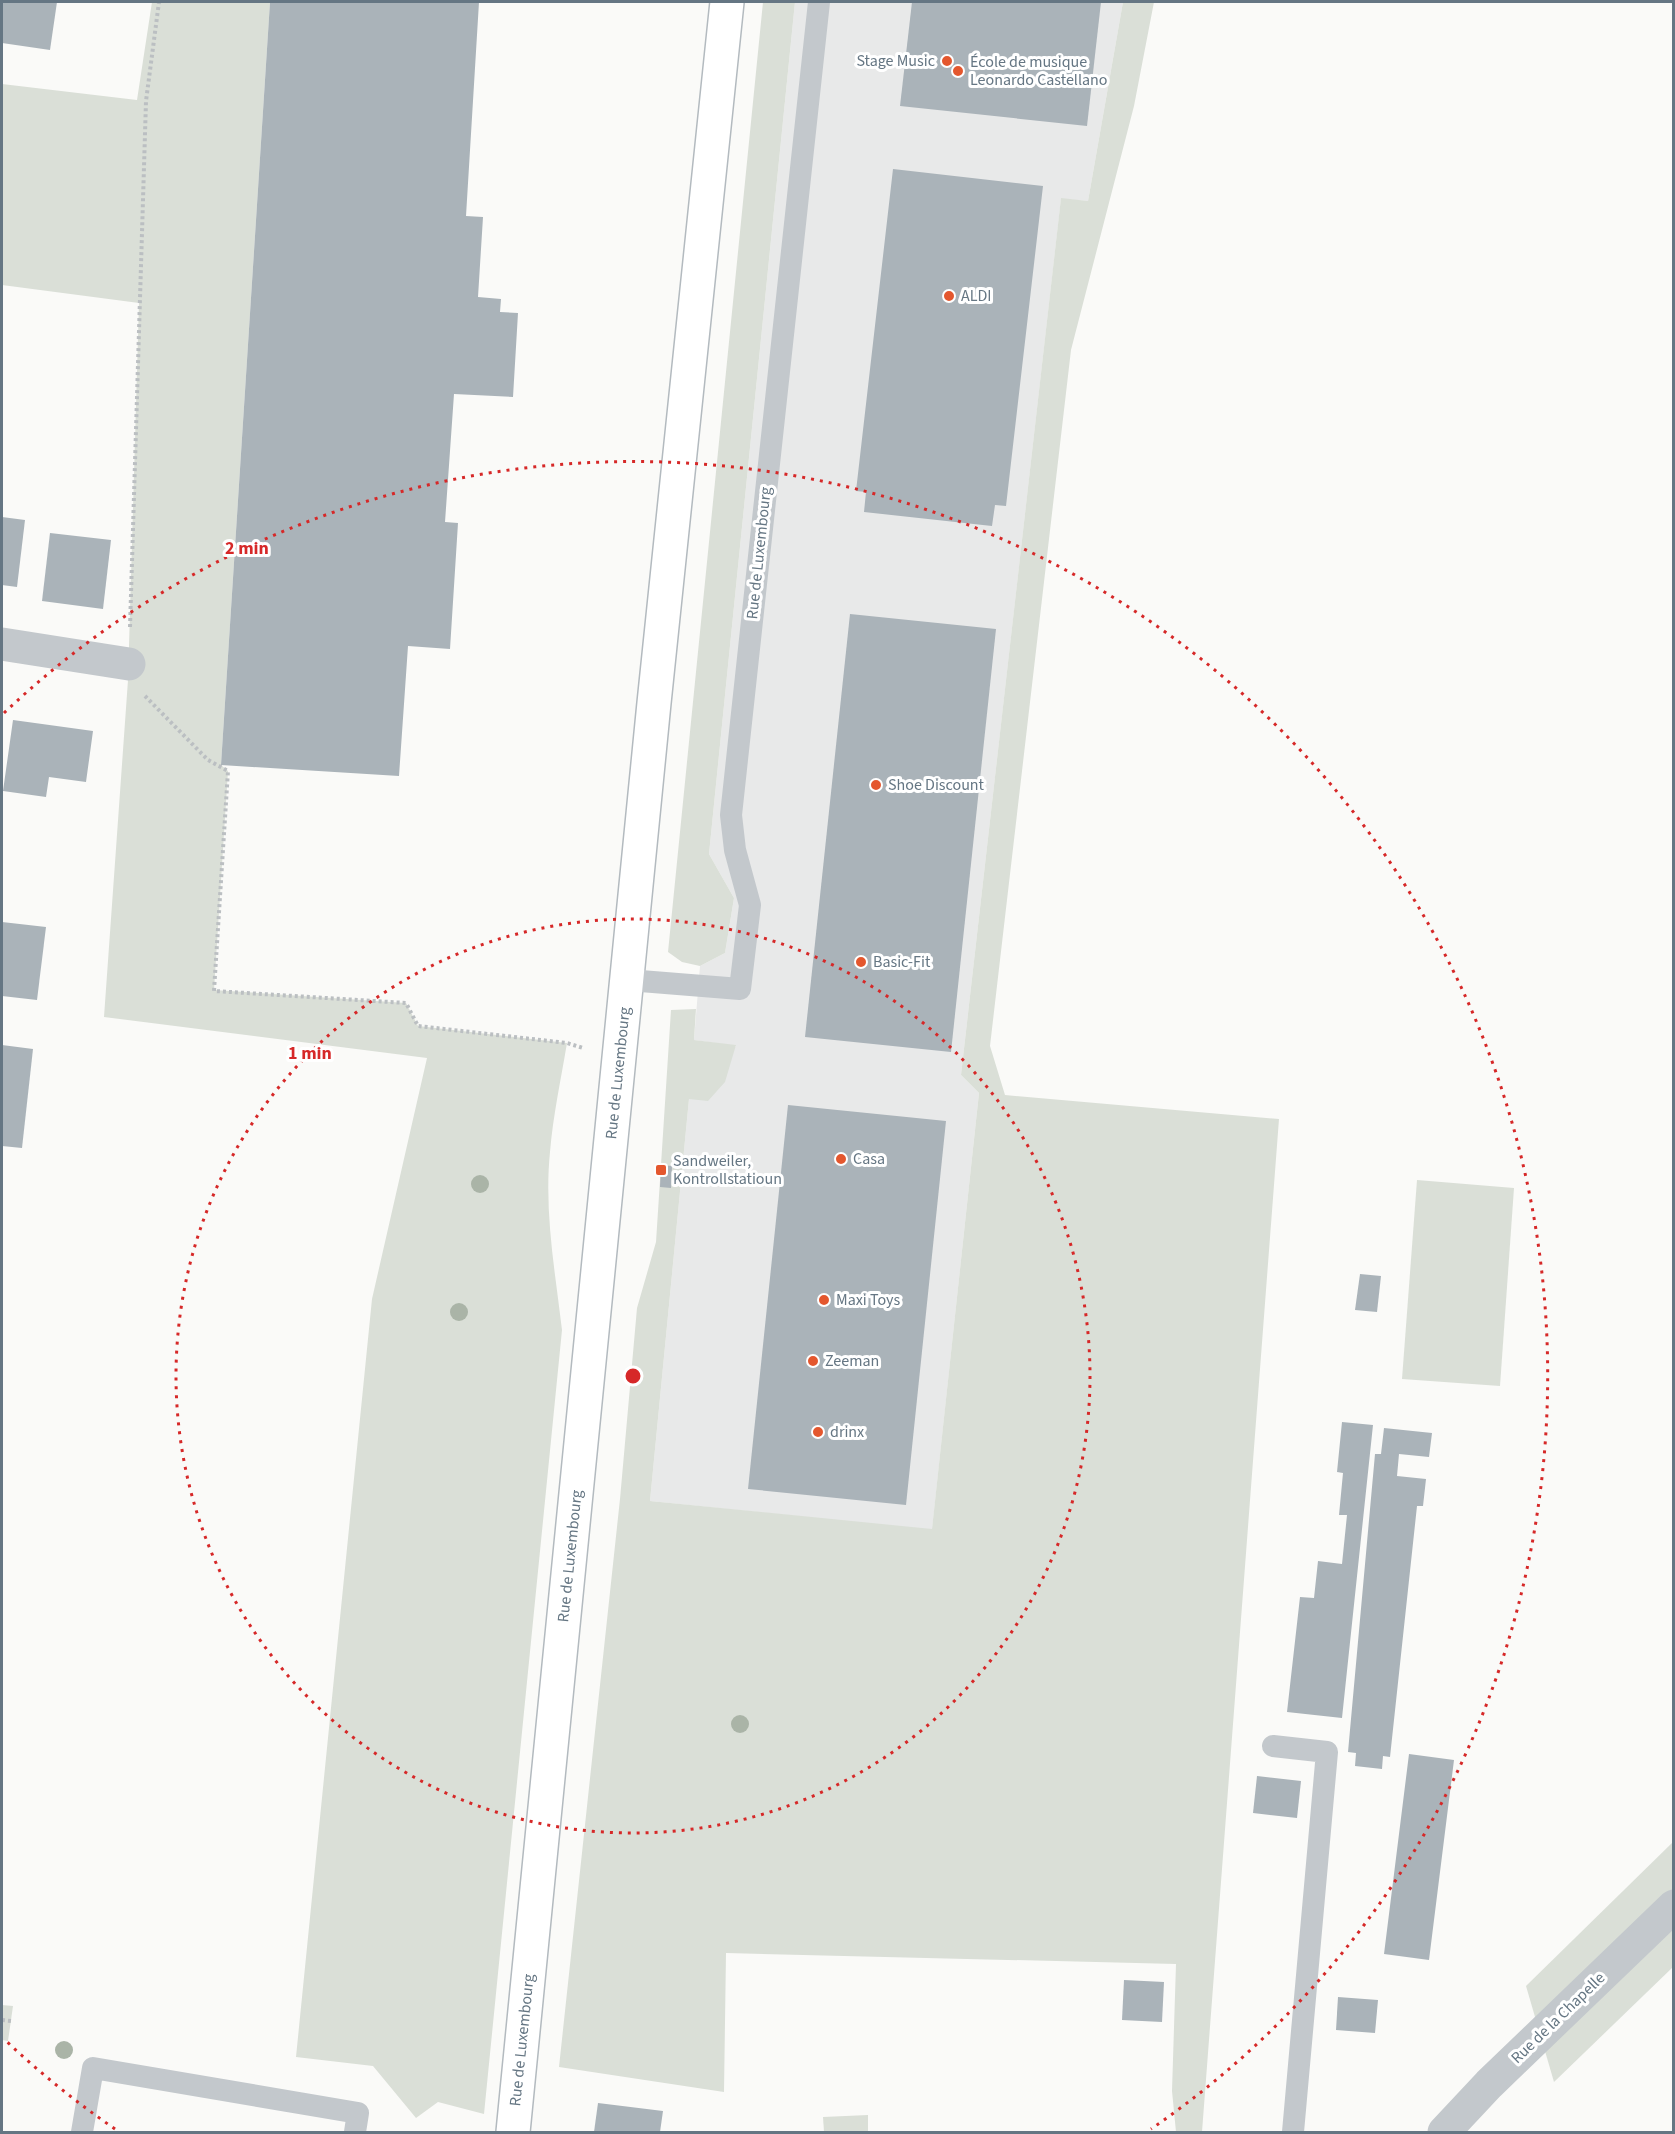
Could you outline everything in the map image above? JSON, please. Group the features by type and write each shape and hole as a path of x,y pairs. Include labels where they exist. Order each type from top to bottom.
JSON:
{"main road":[{"name":"Rue de Luxembourg","path":"513,2133 620,1053 728,2"}],"street":[{"path":"2,644 129,664"},
{"name":"Rue de la Chapelle","path":"1444,2133 1490,2084 1674,1906"}],"lane":[{"name":"Rue de Luxembourg","path":"628,980 740,989 750,905 735,850 731,815 819,2"},
{"path":"1273,1746 1327,1752 1293,2133"},
{"path":"82,2133 93,2068 358,2114 355,2133"}],"path":[{"path":"159,2 146,101 128,680 208,760 228,771 213,991 406,1003 418,1026 567,1043 589,1050 620,1053"},
{"path":"2,2020 10,2021"}],"shaded area":[{"path":"152,2 270,2 221,765 228,771 214,990 406,1003 418,1026 567,1043 553,1125 548,1196 562,1330 484,2114 438,2102 416,2118 373,2066 296,2057 372,1299 427,1058 104,1017 128,680 139,303 2,285 2,84 137,100"},
{"path":"763,2 795,2 709,854 734,898 725,953 700,966 682,962 668,952"},
{"path":"795,2 1123,2 1088,201 1061,199 961,1075 979,1093 932,1530 650,1501 689,1099 736,1046 694,1040 700,966 725,953 734,898 709,854"},
{"path":"1123,2 1154,2 1134,106 1071,350 990,1046 1005,1095 1279,1119 1202,2132 1176,2132 1172,2091 1176,1964 726,1953 724,2092 559,2067 620,1499 637,1308 656,1242 671,1010 696,1009 694,1040 736,1045 725,1082 708,1101 689,1099 650,1501 932,1529 979,1093 961,1075 1061,198 1088,201"},
{"path":"1417,1180 1514,1188 1500,1386 1402,1379"},
{"path":"1673,1842 1673,1967 1554,2082 1526,1986"},
{"path":"2,2005 13,2006 8,2041 2,2040"},
{"path":"868,2115 868,2132 824,2132 823,2117"}],"building":[{"path":"2,2 57,2 50,50 2,43"},
{"path":"270,2 479,2 466,216 483,217 478,297 501,299 500,312 518,313 513,397 454,394 445,522 458,523 450,649 408,646 399,776 221,765"},
{"path":"912,2 1101,2 1087,126 900,106"},
{"path":"893,169 1043,186 1006,506 995,505 992,526 864,512 866,492 856,491"},
{"path":"2,517 25,520 17,587 2,585"},
{"path":"50,533 111,540 103,609 42,601"},
{"path":"850,614 996,629 951,1052 805,1037"},
{"path":"13,720 93,731 86,782 49,777 46,797 3,791"},
{"path":"2,922 46,927 37,1000 2,996"},
{"path":"2,1045 33,1049 22,1148 2,1146"},
{"path":"788,1105 946,1121 906,1505 748,1489"},
{"path":"661,1165 672,1166 671,1188 660,1187"},
{"path":"1360,1274 1381,1276 1377,1312 1355,1310"},
{"path":"1342,1422 1373,1425 1342,1718 1287,1712 1300,1597 1314,1598 1318,1561 1342,1564 1347,1515 1339,1515 1343,1473 1337,1472"},
{"path":"1384,1428 1432,1433 1429,1457 1399,1454 1397,1476 1426,1479 1423,1506 1417,1506 1390,1757 1383,1756 1382,1769 1355,1766 1356,1753 1348,1752 1375,1454 1381,1454"},
{"path":"1409,1754 1454,1760 1429,1960 1384,1954"},
{"path":"1257,1776 1301,1781 1297,1818 1253,1813"},
{"path":"1124,1980 1164,1982 1162,2022 1122,2020"},
{"path":"1338,1997 1378,2000 1375,2033 1336,2030"},
{"path":"598,2103 663,2111 660,2132 594,2132"}],"place":[{"name":"Stage Music","path":"947,61"},
{"name":"École de musique Leonardo Castellano","path":"958,71"},
{"name":"ALDI","path":"949,296"},
{"name":"Shoe Discount","path":"876,785"},
{"name":"Basic-Fit","path":"861,962"},
{"name":"Casa","path":"841,1159"},
{"name":"Sandweiler, Kontrollstatioun","path":"661,1170"},
{"name":"Maxi Toys","path":"824,1300"},
{"name":"Zeeman","path":"813,1361"},
{"name":"drinx","path":"818,1432"}]}
